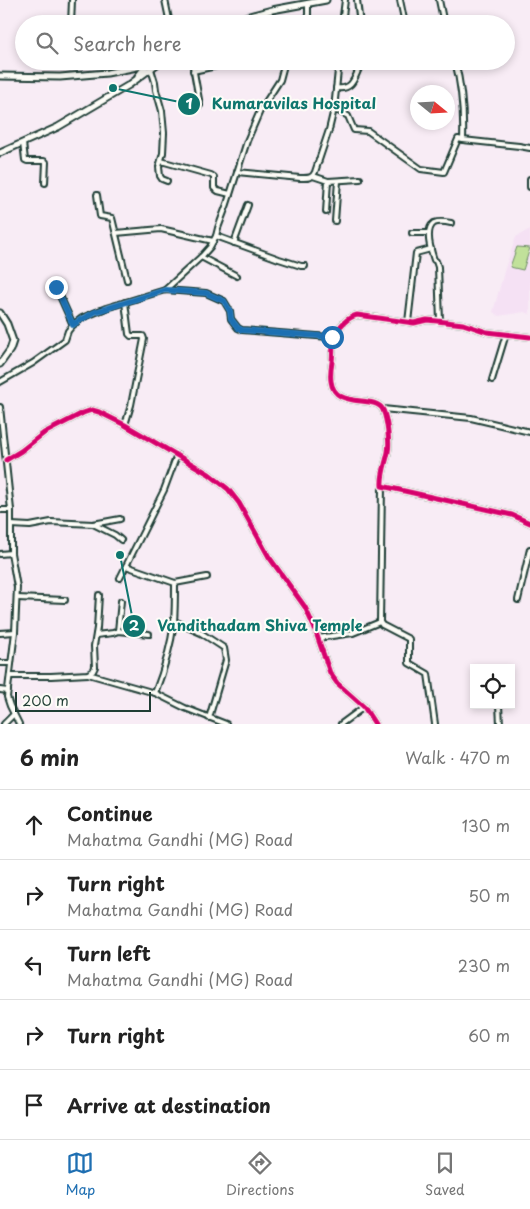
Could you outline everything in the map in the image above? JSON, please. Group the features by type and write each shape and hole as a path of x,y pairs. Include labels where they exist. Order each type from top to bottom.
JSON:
{"main road":[{"path":"252,15 301,2 308,3 326,0"},
{"path":"0,76 60,77 128,70"},
{"path":"0,153 58,127 129,85 146,70"},
{"path":"0,314 7,324 13,341 10,350 0,364"}],"street":[{"path":"71,15 72,0"},
{"path":"165,0 168,15"},
{"path":"343,15 344,0"},
{"path":"357,0 359,15"},
{"path":"400,0 403,15"},
{"path":"439,0 442,15"},
{"path":"308,3 308,15"},
{"path":"150,70 162,111 163,153 158,167 160,176 167,181"},
{"path":"198,70 193,71 200,105"},
{"path":"165,290 206,252 216,236 247,141 260,111 280,80 283,70"},
{"path":"238,172 300,178 313,176 316,172 334,109 338,70"},
{"path":"336,88 350,85 355,80 358,70"},
{"path":"457,70 461,87 463,140"},
{"path":"334,109 348,116 354,130 368,131 421,168 444,172 458,138 530,148"},
{"path":"23,143 25,160 46,162 45,183"},
{"path":"161,161 211,175 214,177 214,188 230,194"},
{"path":"313,176 328,181 360,179"},
{"path":"530,179 530,187"},
{"path":"326,212 328,181"},
{"path":"335,221 338,181"},
{"path":"97,195 100,216 112,218 127,280"},
{"path":"234,243 248,205"},
{"path":"440,321 438,267 431,249 429,233 436,223 451,223"},
{"path":"116,233 161,229 213,241"},
{"path":"412,233 429,233"},
{"path":"216,236 279,259 305,266"},
{"path":"408,322 416,253 431,249"},
{"path":"200,257 237,276"},
{"path":"56,287 73,325"},
{"path":"0,382 33,363 65,340 68,331 82,318 95,312 165,290 206,293 224,301 230,311 231,319 242,330 335,336"},
{"path":"125,302 129,334 131,336 143,336 144,339 125,426"},
{"path":"435,724 428,674 409,663 409,639 382,625 380,622 382,480 389,443 383,409 378,404 344,398 332,386 330,376 335,336 343,324 357,315 408,322 440,321 463,324 487,332 530,337"},
{"path":"492,380 506,334"},
{"path":"0,407 12,510 11,553 17,587 7,697 19,724"},
{"path":"383,409 471,418 530,432"},
{"path":"6,460 44,433 89,411 94,411 125,426 210,474 239,503 269,557 305,607 334,679 364,707 375,724"},
{"path":"120,578 164,490 177,455"},
{"path":"382,486 512,514 530,523"},
{"path":"0,510 12,510"},
{"path":"11,525 30,526 51,522 91,524 120,519"},
{"path":"91,524 109,531 121,540"},
{"path":"518,600 530,550"},
{"path":"0,554 11,553"},
{"path":"126,566 175,583 207,577"},
{"path":"155,693 163,672 174,621 175,583"},
{"path":"88,674 95,667 94,646 98,628 99,595"},
{"path":"17,598 65,600"},
{"path":"118,631 121,600"},
{"path":"174,621 201,633 224,648 226,660 209,718"},
{"path":"318,638 353,633 380,622"},
{"path":"96,635 118,631 149,634"},
{"path":"0,633 14,632"},
{"path":"0,663 11,663"},
{"path":"10,676 88,674 155,693 185,708 226,724"},
{"path":"0,690 8,691"},
{"path":"340,724 364,707"},
{"path":"499,709 500,724"},
{"path":"4,724 14,714"}],"shaded area":[{"path":"530,229 530,314 524,312 499,316 493,312 516,237"}],"green space":[{"path":"517,247 530,248 523,270 510,267"}],"cycle path":[{"path":"530,337 487,332 463,324 427,320 414,323 357,315 347,320 336,333 333,342 331,376 334,390 339,396 379,405 383,410 389,442 382,486 512,515 530,523"},
{"path":"6,460 44,433 92,410 125,425 209,474 228,489 239,503 269,557 305,607 330,673 337,683 364,707 375,724"}],"place":[{"name":"Kumaravilas Hospital","path":"113,88"},
{"name":"Vandithadam Shiva Temple","path":"120,555"}],"route":[{"path":"56,287 73,325 95,312 165,290 206,293 224,301 230,311 231,319 242,330 332,337"}]}
